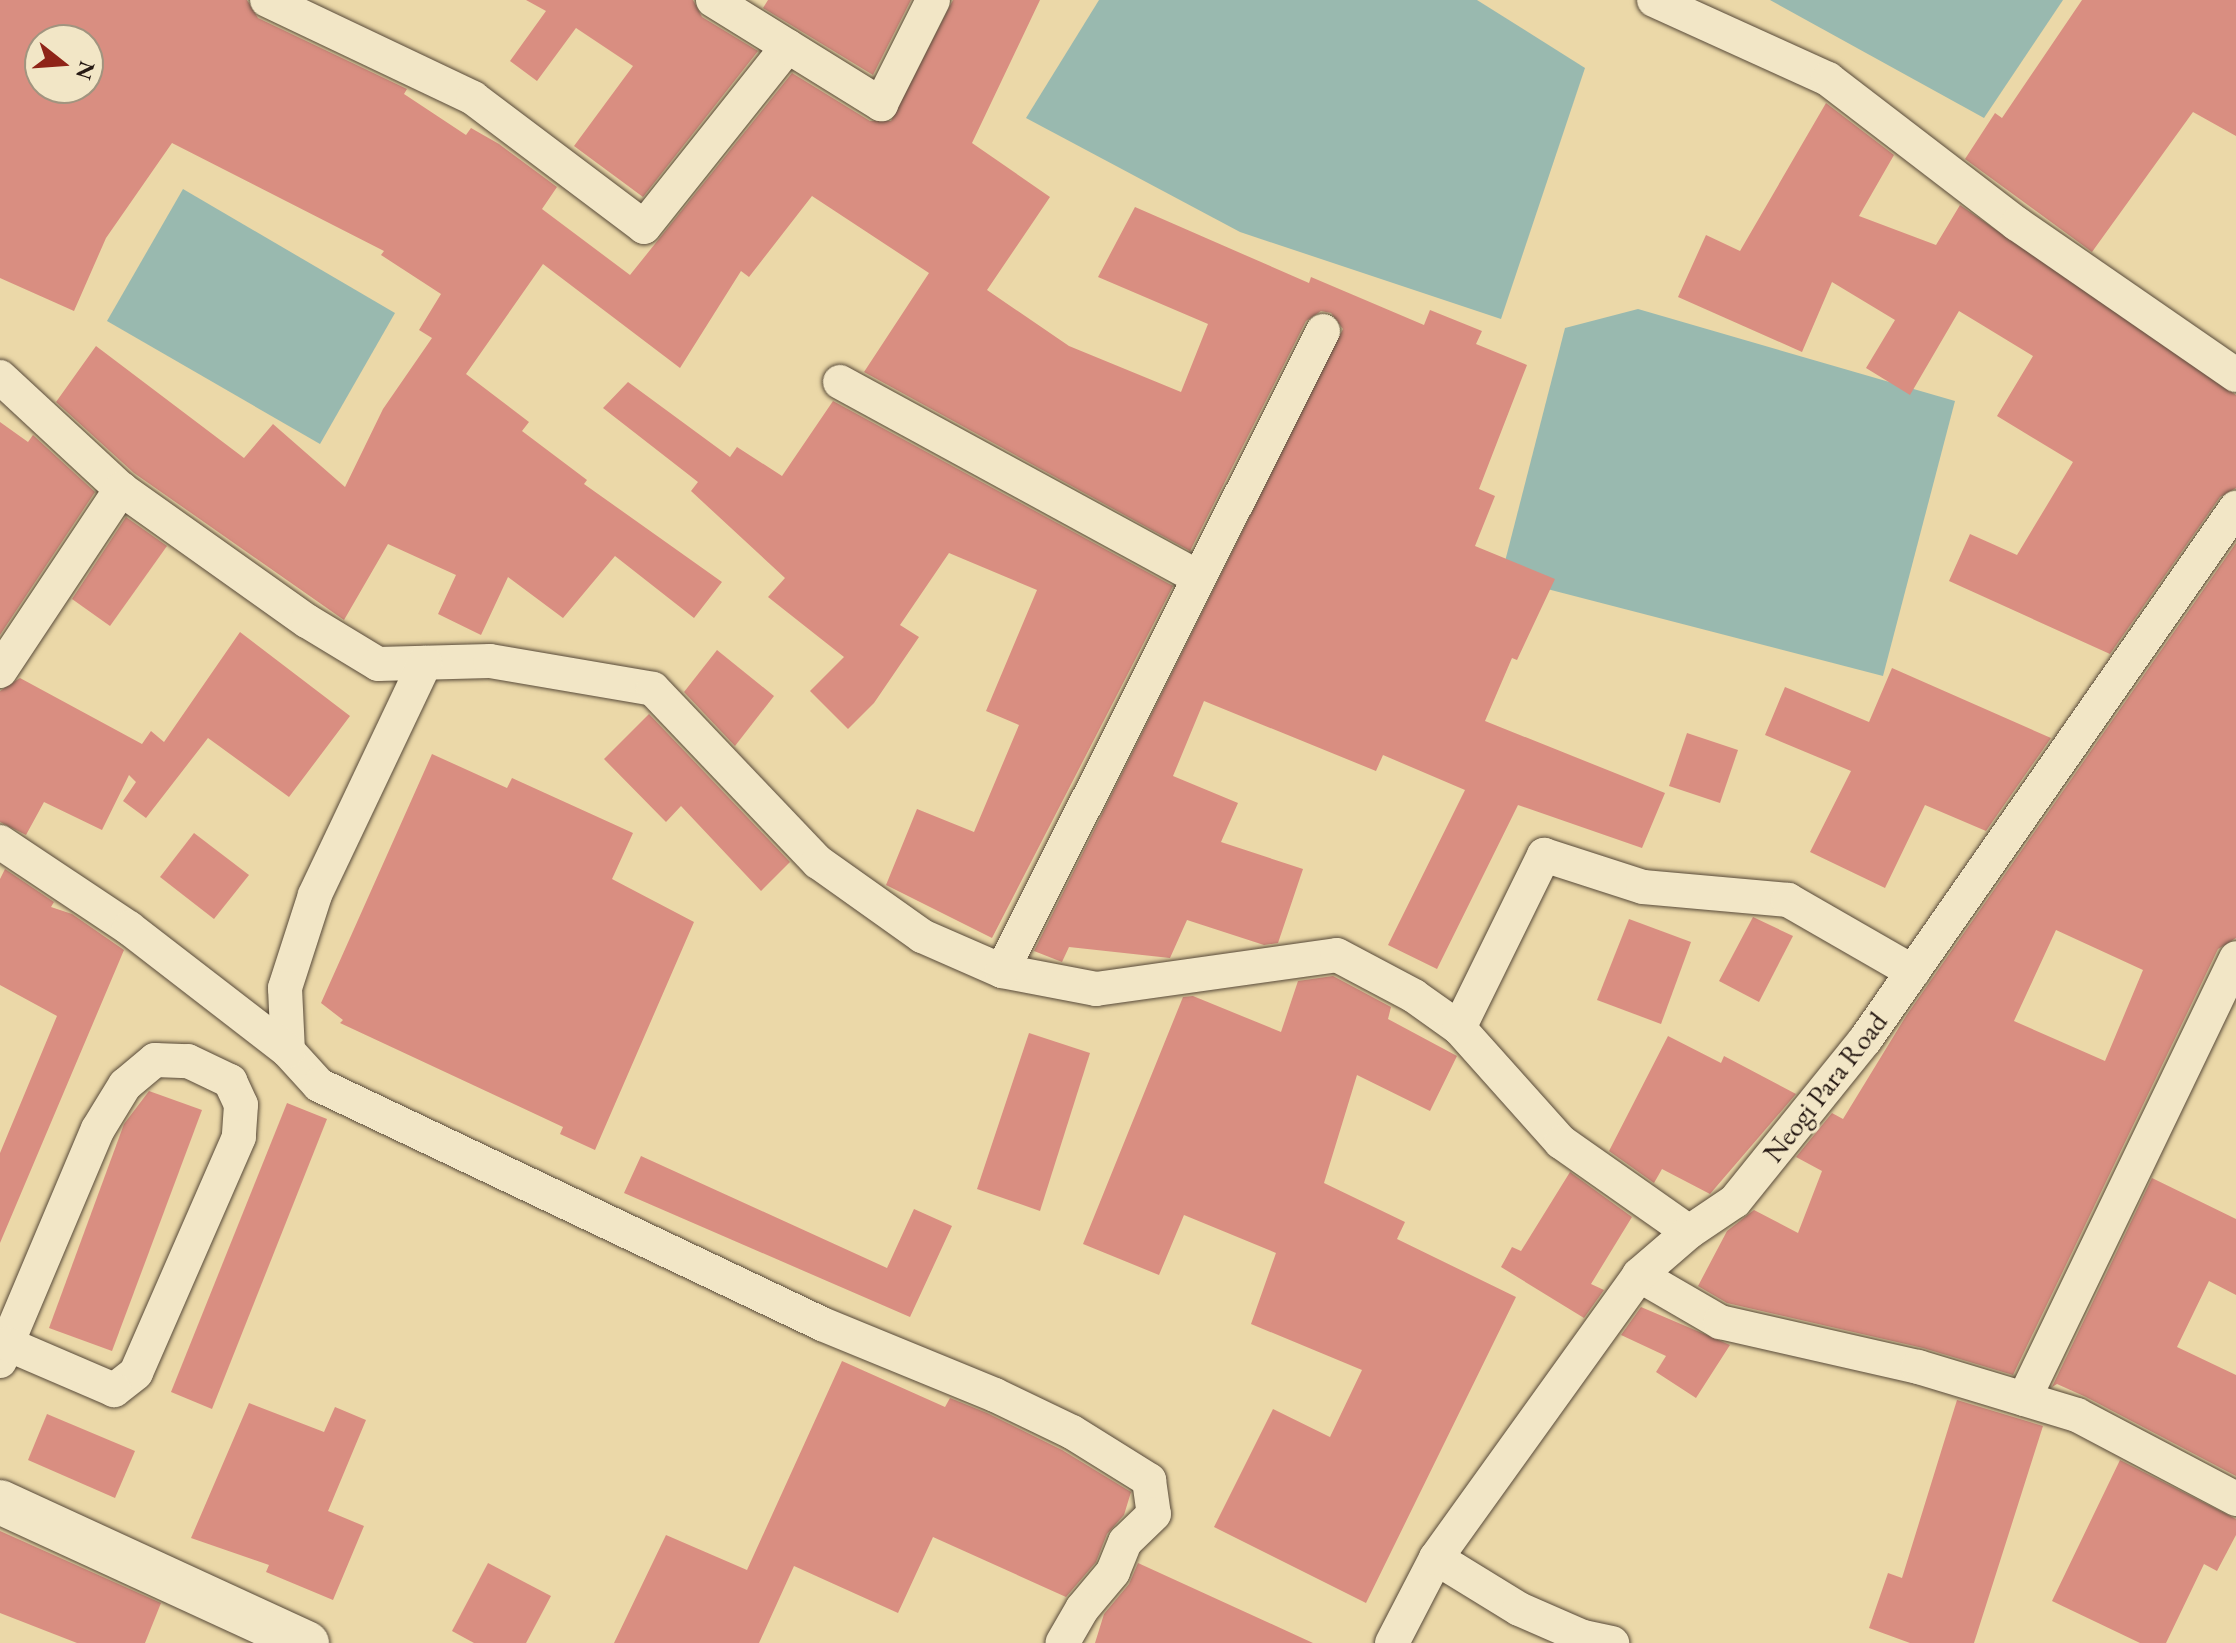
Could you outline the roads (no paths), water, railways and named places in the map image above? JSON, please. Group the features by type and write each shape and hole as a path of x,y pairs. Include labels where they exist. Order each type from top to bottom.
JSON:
{"street":[{"path":"267,0 473,98 644,227 788,46"},
{"path":"713,0 881,104 933,0"},
{"path":"1654,0 1828,79 2017,224 2236,375"},
{"path":"1002,971 1323,331"},
{"path":"0,377 121,489 307,621 378,664 490,661 653,689 818,862 922,936 1002,971 1096,989 1337,955 1414,996 1459,1028 1561,1142 1689,1232"},
{"path":"840,382 1197,577"},
{"path":"0,671 121,489"},
{"name":"Neogi Para Road","path":"1392,1643 1436,1558 1639,1275 1689,1232 1735,1201 1865,1040 2236,508"},
{"path":"288,1051 285,988 315,895 425,663"},
{"path":"2,848 129,928 288,1051 319,1085 822,1324 1008,1401 1072,1432 1149,1480 1154,1514 1125,1542 1113,1572 1082,1609 1062,1643"},
{"path":"1459,1028 1544,855 1643,887 1788,900 1913,972"},
{"path":"2024,1399 2236,958"},
{"path":"155,1060 188,1061 230,1081 241,1105 239,1137 136,1373 114,1390 4,1352 98,1129 125,1085 155,1060"},
{"path":"1639,1275 1720,1322 1918,1367 2077,1415 2236,1499"},
{"path":"0,1502 307,1643"},
{"path":"1436,1558 1519,1609 1583,1637 1612,1643"}],"water":[{"path":"1099,0 1477,0 1585,68 1501,319 1240,232 1026,118"},
{"path":"1770,0 2063,0 1984,118"},
{"path":"183,189 395,313 320,444 107,321"},
{"path":"1638,309 1955,401 1883,676 1501,577 1565,328"}]}
